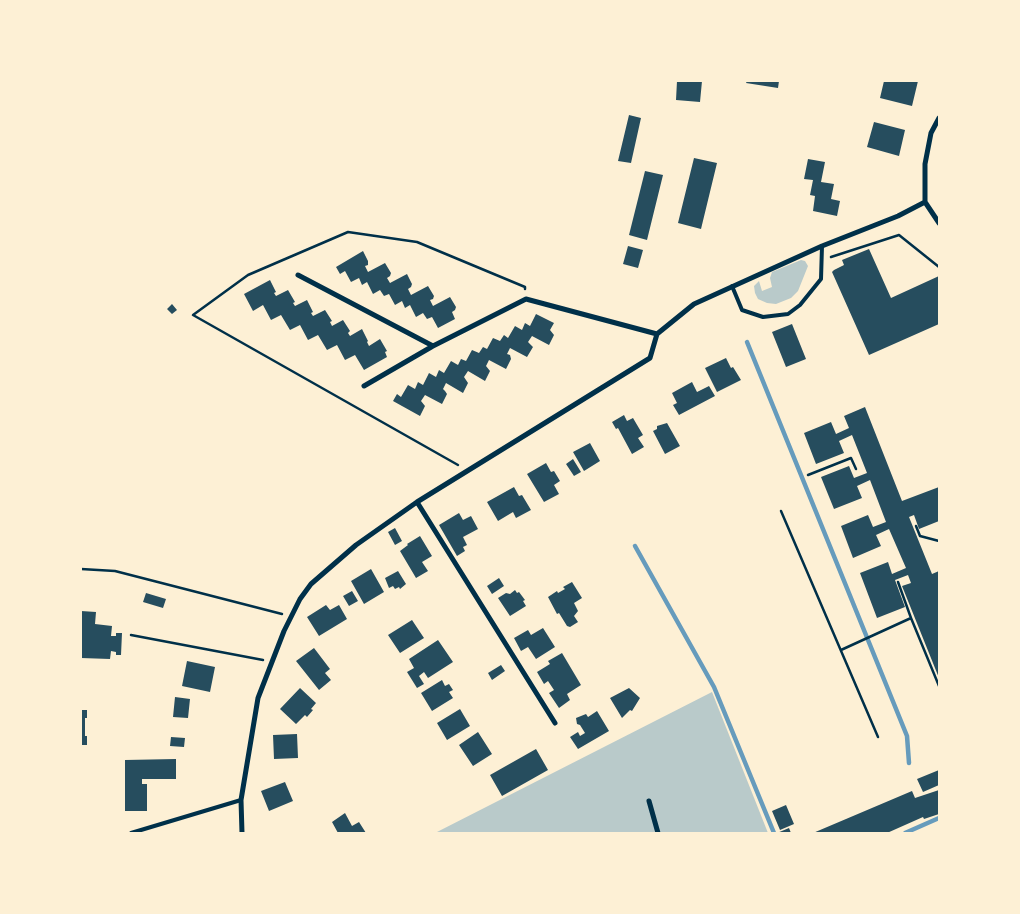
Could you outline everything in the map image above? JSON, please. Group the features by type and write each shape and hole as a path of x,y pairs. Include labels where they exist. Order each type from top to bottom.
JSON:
{"street":[{"path":"939,118 931,133 925,164 925,202 939,222"},
{"path":"242,833 241,800 258,698 291,616 311,584 356,545 417,502 650,358 657,334 694,304 822,246 898,216 925,202"},
{"path":"298,275 432,346"},
{"path":"364,386 432,346 526,299 657,334"},
{"path":"417,502 554,723"},
{"path":"649,801 658,833"}],"lane":[{"path":"732,286 742,310 763,317 788,314 800,305 820,279 822,246"},
{"path":"131,833 241,800"}],"path":[{"path":"468,470 193,315 248,275 348,232 417,242 525,287 526,299"},
{"path":"820,279 832,256 899,235 939,267"},
{"path":"808,475 851,458 856,469"},
{"path":"781,511 878,737"},
{"path":"916,526 920,536 939,541"},
{"path":"81,569 116,571 279,613"},
{"path":"898,582 939,686"},
{"path":"841,650 911,618"},
{"path":"131,635 272,662"}],"shaded area":[{"path":"801,260 805,261 808,266 798,291 791,298 776,304 758,299 754,286 759,281 762,291 772,287 770,278 772,272"},
{"path":"712,692 768,833 435,833"}],"building":[{"path":"677,81 702,81 700,102 676,100"},
{"path":"747,81 779,81 778,88 746,83"},
{"path":"884,81 918,81 912,106 880,98"},
{"path":"629,115 641,118 631,163 618,161"},
{"path":"874,122 905,130 899,156 867,147"},
{"path":"694,158 717,163 701,229 678,223"},
{"path":"808,159 825,162 821,182 834,184 831,199 840,201 837,216 813,211 815,196 810,195 813,180 804,179"},
{"path":"645,171 663,175 647,240 629,235"},
{"path":"628,246 643,250 638,268 623,264"},
{"path":"869,249 891,298 939,276 939,324 869,355 832,272 844,265 842,260"},
{"path":"363,251 368,261 368,265 365,266 368,272 385,263 391,273 387,278 390,283 407,274 412,284 408,289 411,295 428,286 434,296 430,300 433,306 450,297 456,307 452,312 455,319 438,328 432,317 427,319 423,313 416,317 410,305 405,308 402,301 395,305 389,294 384,296 380,290 373,294 367,282 362,285 359,278 351,282 345,271 340,274 336,267"},
{"path":"270,280 276,296 288,290 295,302 293,303 295,306 307,300 313,316 325,310 332,321 330,322 332,326 343,320 350,331 348,333 350,336 362,329 369,346 380,339 387,351 385,352 387,357 364,370 355,355 345,360 337,345 327,350 318,335 308,340 300,325 290,330 281,315 271,320 263,305 253,311 244,294"},
{"path":"172,304 177,310 172,314 167,309"},
{"path":"536,314 554,323 550,330 554,335 549,345 532,336 528,342 533,347 527,357 510,348 507,354 510,355 511,359 506,369 489,360 486,366 490,371 485,381 468,371 464,377 468,383 463,393 446,383 443,389 447,394 442,404 425,395 421,401 425,406 420,416 393,401 397,394 401,397 408,385 415,389 418,382 423,385 429,373 436,377 439,370 444,373 451,361 458,365 461,359 466,361 472,350 479,353 483,347 487,349 493,338 500,341 504,335 508,338 515,326 522,330 525,323 530,326"},
{"path":"792,324 806,359 786,367 772,332"},
{"path":"726,358 731,368 733,367 741,380 717,392 705,368"},
{"path":"692,382 697,392 709,386 715,396 679,415 673,405 677,403 672,393"},
{"path":"865,407 902,501 939,487 939,521 919,529 914,515 909,517 932,574 939,571 939,678 902,586 911,583 908,575 895,580 905,607 877,618 860,573 888,562 892,574 906,568 889,529 876,535 881,546 853,558 841,526 868,515 873,527 886,522 870,480 857,486 862,498 834,509 821,477 849,466 854,478 867,473 852,435 839,441 844,453 816,464 804,433 831,422 836,434 849,428 844,416"},
{"path":"624,415 627,421 633,418 643,435 638,438 644,447 632,454 618,428 616,429 612,422"},
{"path":"667,423 680,446 665,454 653,431 657,429 657,426"},
{"path":"590,443 600,461 584,471 573,452"},
{"path":"573,459 581,472 574,476 566,464"},
{"path":"546,463 551,472 554,471 560,481 554,485 559,494 544,502 527,474"},
{"path":"514,487 519,496 522,495 531,510 516,518 513,512 498,521 487,502"},
{"path":"459,513 463,520 471,516 478,529 463,537 467,545 463,547 465,551 457,556 439,525"},
{"path":"395,528 402,541 395,545 388,532"},
{"path":"420,536 432,556 422,562 428,571 416,578 400,551"},
{"path":"371,569 384,592 364,604 351,581"},
{"path":"398,571 406,584 400,589 399,587 395,589 393,586 389,588 385,578"},
{"path":"499,578 504,586 492,594 487,586"},
{"path":"572,582 582,598 574,603 578,611 574,616 578,622 570,627 567,626 559,613 557,614 548,597 557,591 558,593 565,589 563,587"},
{"path":"515,590 525,600 523,601 526,606 510,616 498,598"},
{"path":"352,591 358,601 349,606 343,596"},
{"path":"146,593 166,599 163,608 143,602"},
{"path":"326,605 330,610 339,605 347,619 319,636 307,617"},
{"path":"81,611 96,612 95,624 112,626 111,636 116,636 116,633 122,633 121,655 116,655 116,652 111,651 110,659 81,658"},
{"path":"412,620 424,638 400,653 388,635"},
{"path":"543,628 555,647 536,659 528,647 521,651 514,638 528,630 531,635"},
{"path":"438,640 453,662 428,678 424,672 419,676 424,684 417,688 407,672 414,668 409,659"},
{"path":"314,648 330,669 325,673 331,680 319,690 296,661"},
{"path":"562,653 581,685 567,694 570,700 559,708 549,693 554,690 548,681 544,684 537,672 550,664 548,661"},
{"path":"187,661 215,667 210,692 182,686"},
{"path":"501,665 505,671 492,680 488,673"},
{"path":"442,680 445,686 449,684 453,690 449,692 453,698 432,711 421,693"},
{"path":"300,688 316,703 307,717 305,715 296,724 280,709"},
{"path":"629,688 640,698 632,711 630,710 622,718 610,698"},
{"path":"175,697 190,699 188,718 173,717"},
{"path":"460,709 470,726 447,740 437,723"},
{"path":"81,710 87,710 85,736 87,736 87,745 81,745"},
{"path":"597,711 609,731 578,749 570,737 578,732 580,736 585,733 580,725 577,724 576,718 586,714 588,717"},
{"path":"478,732 492,754 473,766 459,745"},
{"path":"297,734 298,758 274,759 273,735"},
{"path":"171,737 185,738 184,747 170,746"},
{"path":"536,749 548,770 502,796 490,775"},
{"path":"176,759 176,779 142,779 142,784 147,784 147,811 125,811 125,760"},
{"path":"939,770 939,785 923,792 917,779"},
{"path":"285,782 293,801 269,811 261,791"},
{"path":"939,790 939,814 924,819 923,817 887,833 813,833 912,791 915,798"},
{"path":"786,805 794,824 780,830 772,811"},
{"path":"345,813 352,826 359,822 366,833 338,833 332,822"},
{"path":"789,828 791,833 777,833"}],"waterway":[{"path":"747,342 907,736 909,763"},
{"path":"635,546 714,687 774,833"},
{"path":"905,833 939,818"}]}
